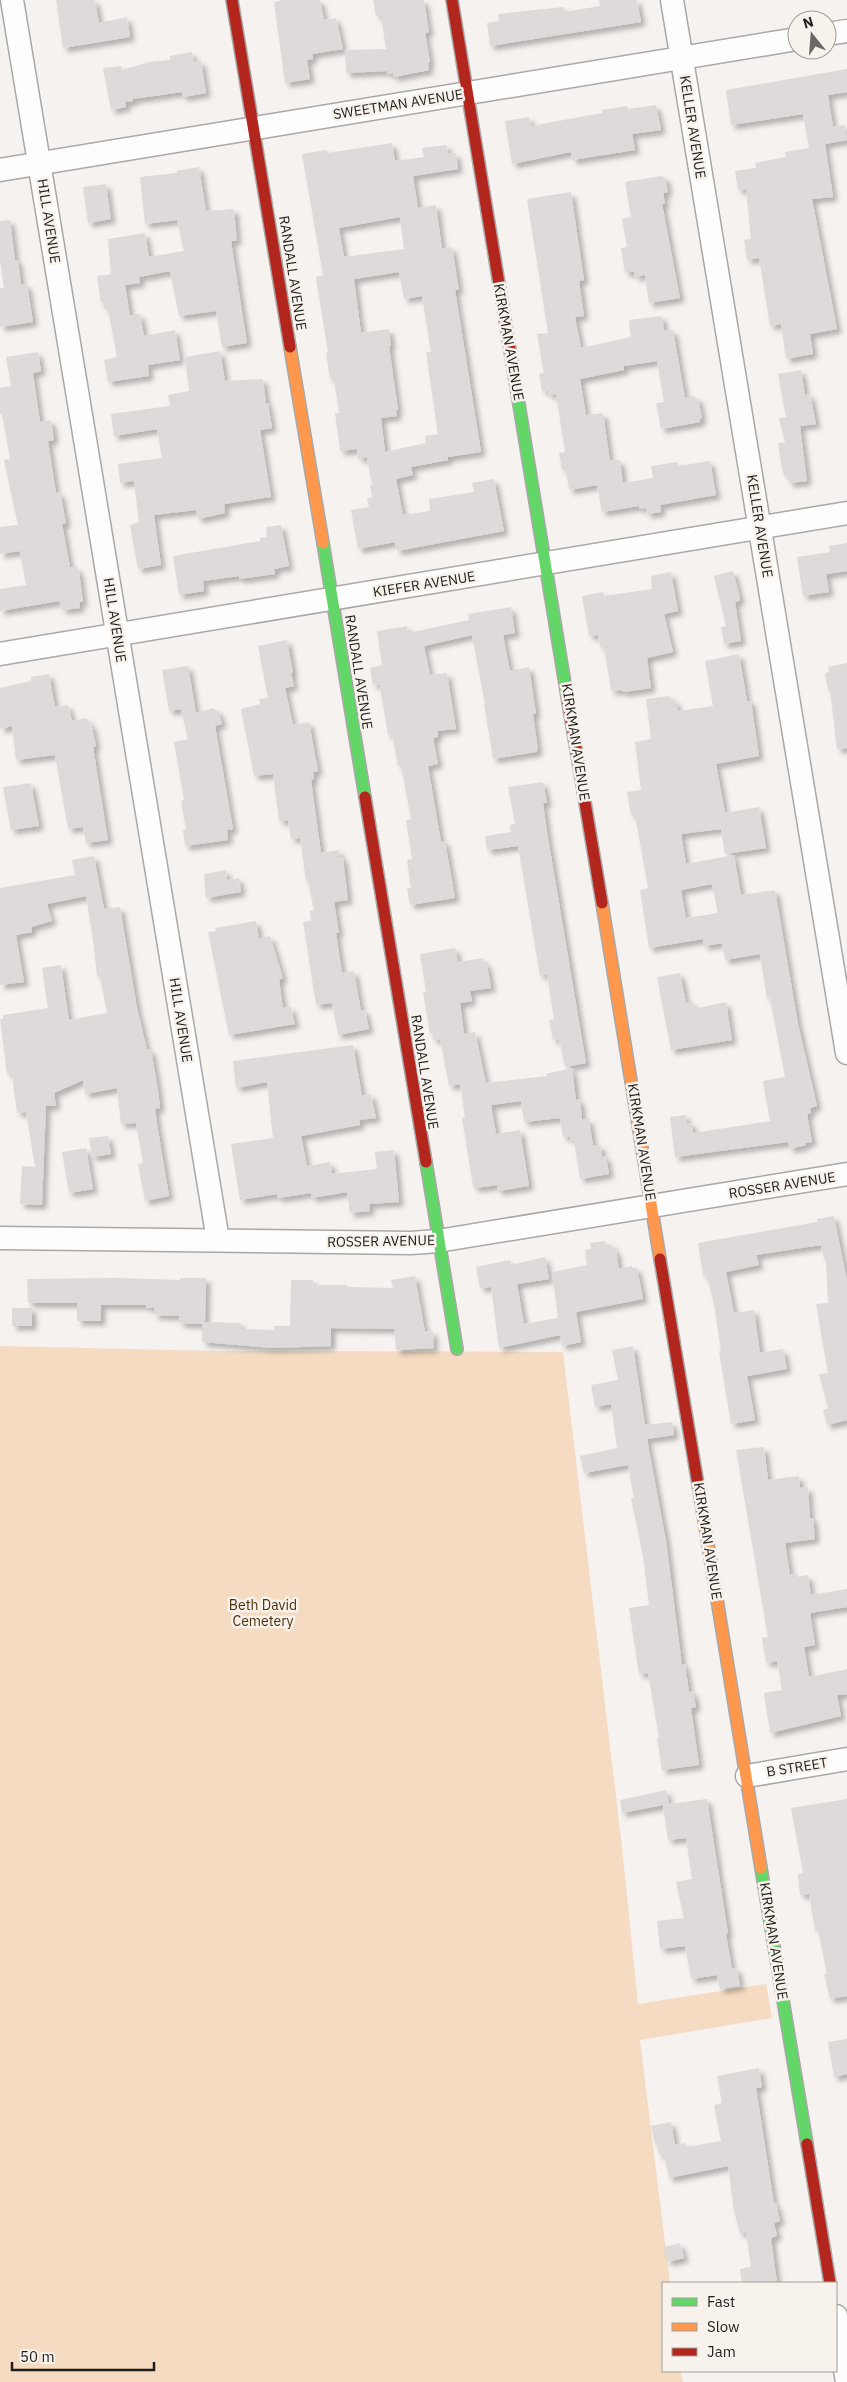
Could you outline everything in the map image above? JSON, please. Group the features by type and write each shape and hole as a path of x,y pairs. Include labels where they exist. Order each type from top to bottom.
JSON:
{"street":[{"name":"HILL AVENUE","path":"12,0 218,1240"},
{"name":"RANDALL AVENUE","path":"232,0 457,1349"},
{"name":"KIRKMAN AVENUE","path":"452,0 830,2282"},
{"name":"KELLER AVENUE","path":"672,0 847,1053"},
{"name":"SWEETMAN AVENUE","path":"0,170 787,41"},
{"name":"KIEFER AVENUE","path":"0,654 847,513"},
{"name":"ROSSER AVENUE","path":"0,1238 411,1243 438,1241 847,1174"},
{"name":"B STREET","path":"747,1776 847,1759"},
{"path":"837,2322 847,2382"}],"green space":[{"name":"Beth David Cemetery","path":"0,1346 215,1351 563,1352 622,1847 638,2004 766,1984 772,2018 640,2040 670,2282 662,2282 662,2372 680,2372 683,2382 0,2382"}],"building":[{"path":"56,0 95,0 99,23 127,17 130,37 63,48"},
{"path":"283,0 320,0 324,20 336,18 343,49 312,54 313,59 307,60 310,79 285,83 274,2"},
{"path":"373,0 424,0 429,32 425,33 430,62 428,63 429,70 394,77 393,73 387,74 387,71 346,73 345,50 386,49 381,16 376,16"},
{"path":"599,0 637,0 641,22 490,46 487,23 499,21 498,14 563,7 564,12 600,6"},
{"path":"192,52 194,62 201,61 206,93 183,97 182,92 133,99 133,101 125,102 126,107 111,110 103,68 121,66 122,70 149,62 170,60 170,56"},
{"path":"847,69 847,92 828,95 833,127 845,125 847,140 825,144 833,197 812,199 837,329 810,334 813,354 786,359 781,324 770,326 759,258 747,260 744,240 751,239 746,189 738,190 735,171 756,168 755,163 786,157 785,152 809,148 803,114 731,125 726,90"},
{"path":"656,105 661,130 632,134 635,150 572,160 571,152 512,164 505,121 529,117 531,126 602,113 602,110 627,106 628,109"},
{"path":"392,143 395,161 424,157 422,148 447,145 448,154 456,153 458,169 413,176 418,208 436,205 442,249 452,247 459,290 455,290 481,452 448,457 448,460 411,467 413,475 396,479 403,515 430,511 429,499 474,492 472,483 494,479 504,531 397,551 395,542 358,549 351,510 369,507 367,498 372,497 370,485 372,485 367,457 358,459 357,449 340,451 335,413 339,413 334,379 330,379 326,353 328,352 316,277 323,275 302,154 327,150 327,153","holes":["400,217 404,249 344,257 339,228","399,272 404,299 422,296 431,352 426,352 438,434 425,436 426,443 385,452 381,418 397,416 396,410 398,410 389,346 391,346 389,329 361,333 354,279"]},
{"path":"199,167 206,211 234,209 237,241 231,241 247,343 222,347 216,311 179,316 170,271 139,277 140,283 125,285 130,316 140,314 144,336 175,330 180,360 148,365 149,376 108,382 104,360 117,357 108,309 105,310 103,302 101,303 97,276 111,274 108,239 145,233 149,257 184,251 177,220 145,224 140,177 177,173 177,171"},
{"path":"665,177 668,192 663,193 665,204 662,204 680,298 649,303 645,275 635,277 634,271 625,273 621,248 627,247 622,219 631,217 625,182"},
{"path":"106,184 111,219 88,223 83,187"},
{"path":"571,192 584,280 579,281 584,316 575,317 581,348 631,337 629,320 662,316 664,330 673,330 685,398 695,396 695,399 698,398 702,419 700,419 700,422 661,429 656,403 664,402 657,361 624,366 624,370 580,379 586,415 603,413 610,461 620,460 623,483 653,478 651,466 678,462 678,466 710,461 716,495 660,505 661,512 647,514 646,508 639,509 639,506 602,512 597,485 569,490 566,470 562,470 559,453 565,452 556,394 549,395 548,390 542,391 539,374 544,373 537,334 548,333 527,199"},
{"path":"10,220 15,260 18,260 21,285 27,284 33,322 0,327 0,288 4,288 0,260 0,221"},
{"path":"220,351 225,381 263,379 272,428 260,430 271,497 224,504 225,513 198,519 196,510 154,515 161,565 138,569 130,525 139,522 134,481 120,483 118,464 162,458 157,429 114,436 111,414 170,406 168,395 189,391 185,357"},
{"path":"38,352 41,371 33,373 40,422 51,420 54,440 48,441 56,493 60,492 66,523 62,524 70,567 77,567 77,571 79,571 83,602 79,602 80,608 63,610 59,601 0,611 0,589 26,585 20,551 0,554 0,527 18,525 4,460 10,459 2,414 0,414 0,388 11,386 6,357"},
{"path":"801,370 805,395 810,394 816,424 800,426 807,481 789,483 787,475 784,475 782,469 778,443 785,442 779,418 786,417 778,374"},
{"path":"281,525 289,566 274,569 275,574 203,581 204,591 179,595 173,556 260,541 260,538 267,537 266,527"},
{"path":"847,543 847,571 826,574 829,592 803,596 797,557 830,552 829,546"},
{"path":"733,571 740,598 739,601 735,602 741,641 724,644 721,627 726,626 714,576"},
{"path":"671,572 678,611 664,614 673,652 647,658 651,688 624,692 621,690 611,691 604,647 600,647 598,635 589,636 582,596 603,592 604,596 652,589 651,576"},
{"path":"511,607 515,633 503,635 510,671 529,667 536,714 533,714 538,750 536,752 493,759 472,635 424,646 430,675 447,673 456,729 437,731 438,737 433,738 438,764 428,766 441,842 445,841 455,898 410,905 407,888 411,888 407,860 412,859 406,820 411,819 401,766 398,766 392,734 388,735 380,686 379,684 373,685 370,668 382,665 377,631 407,626 408,633 469,620 468,614"},
{"path":"287,640 294,686 285,688 293,725 309,722 318,771 313,772 314,779 311,780 321,853 339,850 340,857 343,857 348,900 334,902 342,973 354,971 361,1011 365,1010 369,1029 338,1035 332,1003 316,1005 303,922 311,921 310,911 314,910 308,881 306,881 300,838 291,839 288,820 279,821 273,774 254,776 241,709 260,704 259,699 268,698 258,646"},
{"path":"739,654 747,701 751,701 759,756 716,764 725,813 759,807 766,848 725,854 721,829 681,834 686,864 734,855 741,895 775,890 798,1024 817,1106 810,1108 811,1113 807,1114 812,1142 805,1143 806,1145 790,1149 788,1142 675,1157 670,1117 686,1115 687,1123 692,1123 693,1133 770,1121 763,1081 785,1077 770,998 767,999 760,954 725,960 722,943 704,946 703,939 649,948 640,890 648,888 635,815 631,815 627,792 641,790 635,742 651,739 646,699 670,696 671,701 676,701 678,711 713,706 705,661","holes":["712,884 718,913 686,918 681,890"]},
{"path":"847,663 847,748 837,749 830,690 828,690 825,673 829,672 828,667"},
{"path":"188,666 196,713 214,708 215,711 218,710 222,724 215,726 233,829 227,830 228,840 185,846 183,830 186,830 181,801 184,800 174,742 188,739 181,709 169,711 162,670"},
{"path":"49,674 55,707 68,705 72,721 87,718 88,724 91,723 96,746 93,747 108,840 86,843 83,827 68,829 55,755 16,760 12,726 0,729 0,688 31,681 31,677"},
{"path":"543,782 547,803 543,803 547,832 586,1063 565,1067 559,1039 553,1040 549,1020 554,1019 547,974 540,976 518,846 487,850 485,836 511,832 510,825 515,824 508,787"},
{"path":"31,783 39,826 11,830 3,787"},
{"path":"94,856 104,909 120,907 137,1008 147,1050 151,1049 158,1090 160,1108 155,1109 169,1196 145,1201 138,1164 143,1163 136,1123 121,1124 117,1088 85,1094 83,1080 54,1093 56,1106 46,1106 42,1205 20,1204 22,1166 35,1167 26,1112 17,1113 12,1073 7,1074 0,1019 3,1019 3,1015 48,1008 42,968 61,965 69,1020 107,1013 100,976 97,977 86,896 47,904 52,921 31,927 32,932 16,935 24,982 0,985 0,888 75,875 72,860"},
{"path":"226,870 227,880 239,878 241,892 206,898 204,874"},
{"path":"256,921 259,939 270,936 283,978 279,980 283,1008 291,1007 295,1024 229,1035 208,932 216,931 215,928"},
{"path":"455,948 458,962 483,958 484,964 487,964 491,988 470,991 472,1001 460,1003 464,1034 475,1032 486,1083 547,1076 546,1074 572,1068 576,1100 580,1099 582,1120 589,1119 593,1146 601,1145 602,1157 606,1156 609,1174 580,1179 574,1141 571,1141 570,1136 563,1137 560,1118 524,1122 521,1101 491,1105 496,1134 520,1130 529,1186 498,1191 497,1185 476,1188 473,1186 462,1118 465,1117 460,1084 449,1086 440,1039 433,1040 433,1033 430,1034 423,992 426,992 420,954"},
{"path":"680,973 686,1003 693,1002 694,1009 726,1002 732,1040 671,1050 657,977"},
{"path":"353,1045 362,1096 371,1094 376,1118 359,1120 360,1125 301,1136 307,1166 330,1162 332,1174 377,1169 375,1152 394,1150 399,1202 369,1204 370,1211 350,1213 347,1192 312,1198 311,1193 278,1198 277,1194 240,1200 231,1144 273,1138 267,1082 236,1088 233,1061"},
{"path":"108,1136 111,1154 92,1157 89,1138"},
{"path":"86,1148 93,1189 69,1193 62,1152"},
{"path":"834,1216 847,1281 847,1420 827,1425 823,1410 828,1408 819,1374 828,1373 816,1304 828,1303 826,1259 824,1259 821,1245 756,1255 759,1265 726,1272 734,1313 754,1310 760,1353 783,1349 787,1369 747,1376 755,1420 731,1424 719,1351 721,1351 715,1310 707,1275 703,1276 698,1243 817,1222 817,1219"},
{"path":"605,1241 606,1246 612,1244 613,1250 616,1250 619,1269 632,1266 637,1268 643,1299 576,1312 581,1342 562,1346 560,1335 499,1348 491,1287 480,1288 476,1267 510,1260 511,1265 545,1257 549,1279 517,1284 524,1324 558,1318 552,1272 587,1265 585,1250 591,1249 590,1243"},
{"path":"415,1276 425,1332 433,1331 434,1348 396,1350 394,1329 331,1328 331,1346 273,1348 202,1342 202,1324 179,1323 179,1316 154,1315 154,1307 146,1308 146,1305 101,1305 101,1321 77,1321 77,1303 28,1303 27,1279 118,1278 180,1280 180,1278 206,1278 205,1322 241,1323 241,1329 274,1330 274,1326 290,1326 291,1280 313,1280 313,1285 393,1288 391,1280"},
{"path":"12,1308 32,1308 32,1326 12,1326"},
{"path":"633,1346 645,1425 672,1422 674,1435 647,1439 666,1541 682,1665 685,1664 689,1692 693,1691 696,1707 691,1708 699,1765 662,1770 657,1738 659,1738 648,1673 639,1674 629,1608 649,1605 643,1556 631,1498 634,1498 628,1465 584,1473 580,1456 617,1448 611,1404 595,1407 591,1385 618,1380 612,1350"},
{"path":"764,1447 768,1480 799,1476 800,1488 808,1487 810,1518 813,1518 815,1539 785,1543 790,1575 797,1574 798,1577 808,1575 811,1595 847,1589 847,1607 810,1613 815,1645 804,1647 809,1677 847,1669 847,1694 837,1695 841,1716 770,1733 764,1693 782,1690 777,1661 766,1663 762,1638 768,1637 736,1450"},
{"path":"666,1790 669,1804 707,1799 732,1969 737,1968 740,1986 720,1989 717,1975 691,1979 685,1946 660,1949 657,1921 684,1918 676,1882 692,1879 686,1838 668,1840 663,1805 622,1813 620,1800"},
{"path":"847,1799 847,1996 830,1999 824,1974 827,1974 818,1930 815,1930 809,1894 800,1895 798,1874 803,1873 791,1808"},
{"path":"847,2039 847,2074 834,2077 828,2042"},
{"path":"759,2068 762,2087 756,2088 774,2204 776,2203 780,2221 774,2223 777,2236 771,2238 777,2282 742,2282 740,2269 751,2267 746,2232 740,2234 734,2211 728,2166 669,2178 664,2154 659,2155 657,2144 655,2144 651,2126 671,2122 675,2145 686,2143 686,2147 721,2141 714,2105 722,2103 717,2076"},
{"path":"680,2243 684,2258 667,2262 664,2247"}],"traffic: fast":[{"path":"510,350 568,702"},
{"path":"323,543 365,797"},
{"path":"426,1162 457,1349"},
{"path":"761,1868 807,2144"}],"traffic: slow":[{"path":"290,347 323,543"},
{"path":"602,903 660,1259"},
{"path":"703,1514 761,1868"}],"traffic: jam":[{"path":"232,0 290,347"},
{"path":"452,0 510,350"},
{"path":"568,702 602,903"},
{"path":"365,797 426,1162"},
{"path":"660,1259 703,1514"},
{"path":"807,2144 830,2282"}]}
